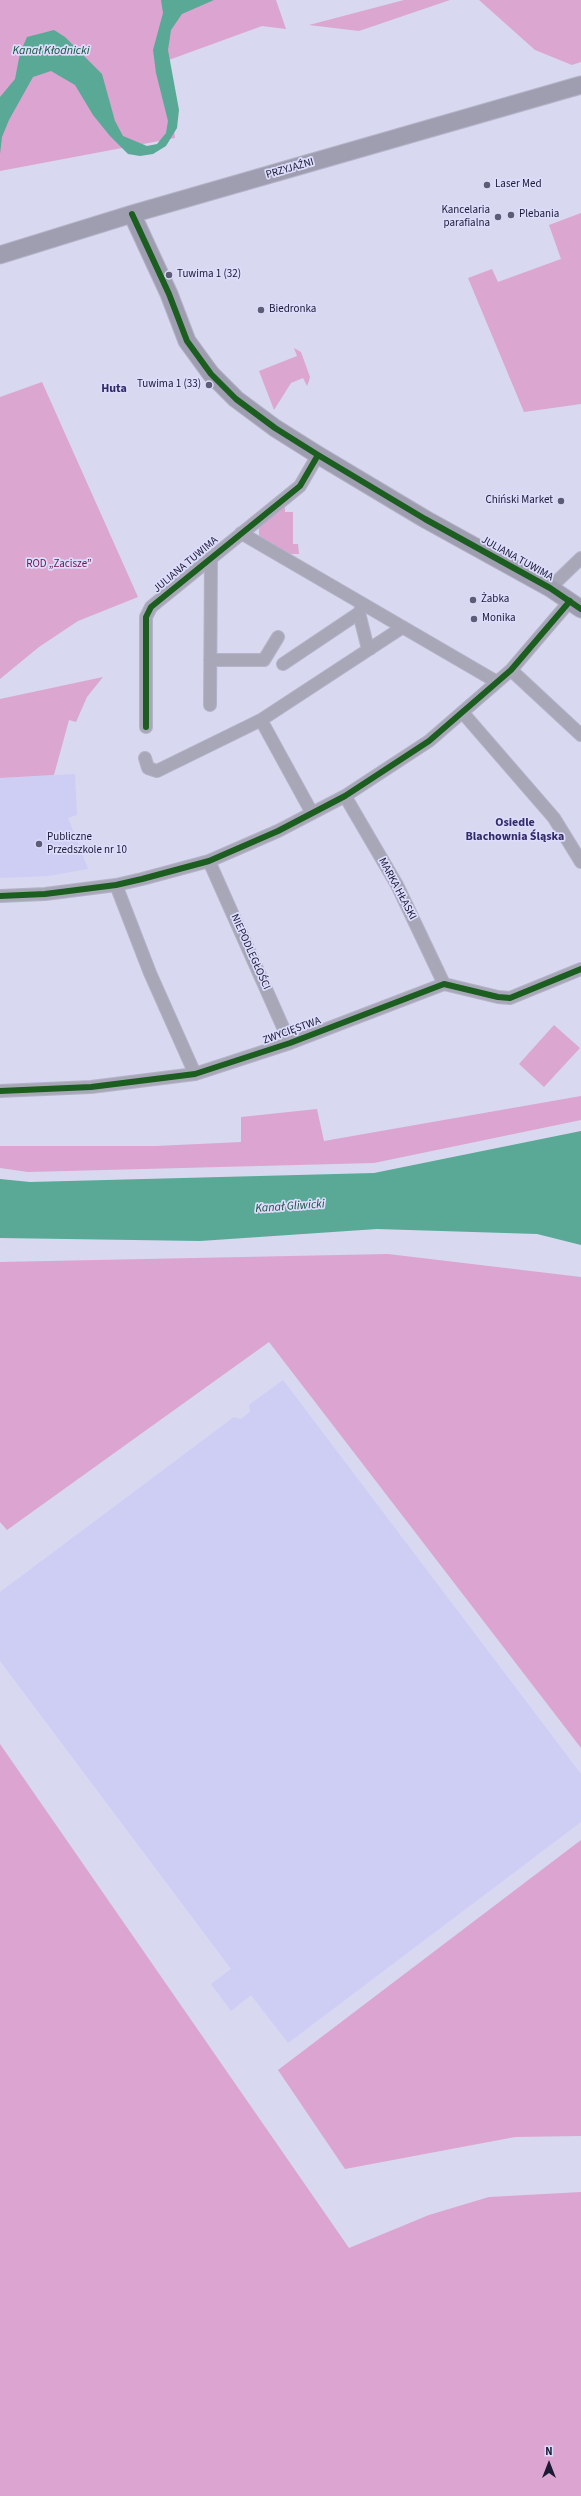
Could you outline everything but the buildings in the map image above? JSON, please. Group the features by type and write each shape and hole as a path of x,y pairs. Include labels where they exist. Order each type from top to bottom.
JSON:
{"street":[{"name":"PRZYJAŹNI","path":"0,254 132,214 581,85"},
{"name":"JULIANA TUWIMA","path":"132,214 169,294 187,341 210,374 236,399 275,428 318,455 425,519 550,588 575,605"},
{"name":"JULIANA TUWIMA","path":"146,727 146,617 151,607 210,557 300,486 318,455"},
{"path":"241,533 360,608 403,627 497,682"},
{"name":"JULIANA TUWIMA","path":"210,557 210,705"},
{"path":"550,588 581,558"},
{"path":"0,896 45,894 116,885 209,861 278,831 345,796 429,741 511,670 575,605"},
{"path":"283,664 322,632 360,608"},
{"path":"360,608 366,645 370,649"},
{"path":"145,758 148,768 157,771 261,720 403,627"},
{"path":"210,660 264,660 278,637"},
{"path":"511,670 581,735"},
{"path":"463,713 554,818 581,862"},
{"path":"261,720 312,813"},
{"name":"MARKA HŁASKI","path":"345,796 397,885 444,984"},
{"name":"NIEPODLEGŁOŚCI","path":"209,861 290,1043"},
{"path":"116,885 150,973 195,1074"},
{"path":"444,984 498,997 510,998 581,970"},
{"name":"ZWYCIĘSTWA","path":"0,1091 91,1087 195,1074 290,1043 444,984"}],"shaded area":[{"path":"0,0 276,0 286,29 262,26 166,61 175,138 0,171"},
{"name":"Publiczne Przedszkole nr 10","path":"75,774 77,815 68,818 88,869 48,876 0,878 0,778"},
{"path":"581,1096 581,1120 374,1163 28,1172 0,1168 0,1146 156,1146 241,1142 241,1117 317,1109 324,1141"},
{"path":"388,1254 581,1277 581,1748 269,1342 7,1530 0,1522 0,1262"},
{"path":"283,1380 581,1774 581,1822 288,2043 251,1995 231,2011 211,1984 231,1969 0,1661 0,1592 234,1417 241,1419 250,1412 249,1405"},
{"path":"0,1744 349,2248 429,2215 489,2197 581,2192 581,2496 0,2496"},
{"path":"581,1840 581,2136 515,2137 345,2169 278,2070"}],"green space":[{"path":"404,0 450,0 359,31 309,25"},
{"path":"479,0 581,0 581,62 572,65 535,50"},
{"path":"581,213 581,404 524,412 468,278 492,269 498,282 561,259 549,225"},
{"path":"294,348 301,352 310,377 309,381 307,386 303,378 291,383 274,410 259,371 297,356"},
{"name":"ROD „Zacisze”","path":"42,382 138,597 78,621 39,647 0,679 0,397"},
{"path":"285,502 285,512 293,512 293,544 298,544 299,554 289,554 261,539 259,535 259,527"},
{"path":"103,677 87,697 76,722 69,720 54,775 0,778 0,699"},
{"path":"554,1025 580,1048 544,1087 519,1064"}],"water":[{"name":"Kanał Kłodnicki","path":"161,0 214,0 182,14 171,30 168,50 179,110 177,128 166,146 153,154 140,156 128,154 110,136 93,115 75,85 51,71 33,77 9,120 2,137 0,154 0,97 15,79 20,53 27,37 54,30 65,37 102,74 115,121 123,136 147,146 157,144 166,133 168,121 156,73 153,50 163,13"},
{"name":"Kanał Gliwicki","path":"581,1131 581,1245 537,1234 377,1229 200,1241 0,1238 0,1179 30,1182 374,1173"}],"cycle path":[{"path":"132,214 169,294 187,341 211,374 236,399 275,428 318,455 425,519 550,588 581,609"},
{"path":"146,727 146,617 151,607 300,486 318,455"},
{"path":"0,896 45,894 116,885 142,879 209,861 278,831 345,796 429,741 511,670 570,601"},
{"path":"0,1091 91,1087 195,1074 290,1043 444,984 498,997 510,998 581,969"}],"place":[{"name":"Laser Med","path":"487,185"},
{"name":"Plebania","path":"511,215"},
{"name":"Kancelaria parafialna","path":"498,217"},
{"name":"Tuwima 1 (32)","path":"169,275"},
{"name":"Biedronka","path":"261,310"},
{"name":"Tuwima 1 (33)","path":"209,385"},
{"name":"Chiński Market","path":"561,501"},
{"name":"Żabka","path":"473,600"},
{"name":"Monika","path":"474,619"},
{"name":"Publiczne Przedszkole nr 10","path":"39,844"}],"district":[{"name":"Huta","path":"114,389"},
{"name":"Osiedle Blachownia Śląska","path":"515,830"}]}
